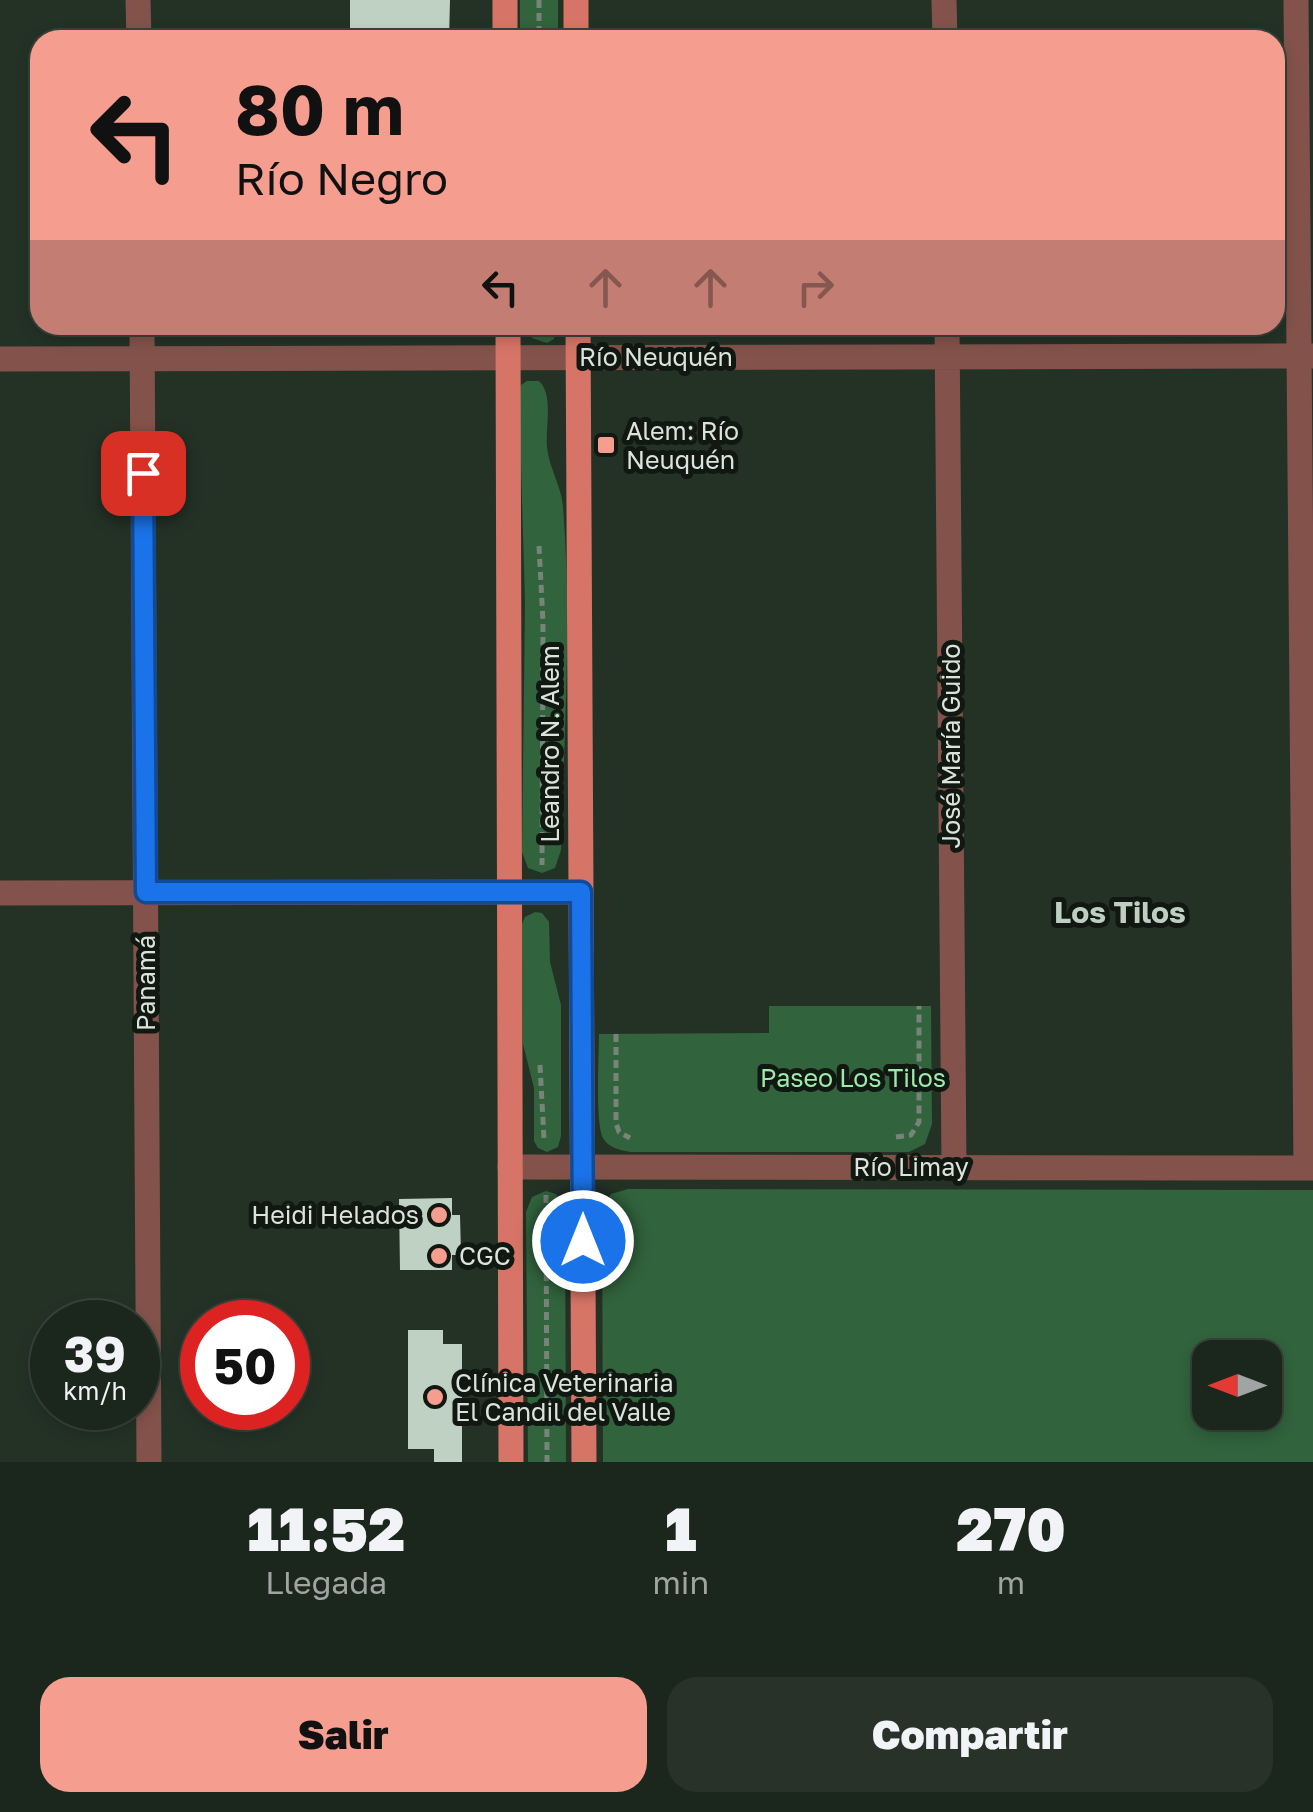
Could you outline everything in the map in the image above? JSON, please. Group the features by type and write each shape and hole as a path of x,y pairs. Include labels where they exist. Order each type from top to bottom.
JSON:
{"main road":[{"path":"505,0 505,30"},
{"path":"576,0 576,30"},
{"name":"Leandro N. Alem","path":"508,335 511,1462"},
{"name":"Leandro N. Alem","path":"578,335 584,1462"}],"street":[{"path":"138,0 139,30"},
{"path":"944,0 944,30"},
{"path":"1296,0 1306,356 1310,1168"},
{"name":"Panamá","path":"142,335 149,1462"},
{"name":"José María Guido","path":"947,335 954,1167"},
{"name":"Río Neuquén","path":"0,359 1306,356"},
{"path":"0,893 581,892"},
{"name":"Río Limay","path":"510,1167 1310,1168"}],"path":[{"path":"539,0 540,30"},
{"path":"538,528 542,873"},
{"path":"882,1137 906,1136 917,1127 919,1006"},
{"path":"616,1034 616,1123 623,1136 632,1138"},
{"path":"546,1191 547,1462"}],"green space":[{"path":"520,0 558,0 558,30 520,30"},
{"path":"532,335 555,335 547,343"},
{"path":"539,381 546,395 547,447 562,498 566,549 561,850 555,868 542,873 528,868 522,852 525,603 519,396 521,385"},
{"path":"542,913 549,922 550,962 561,1005 561,1136 558,1147 547,1152 534,1141 534,1088 523,1044 522,924 525,917"},
{"name":"Paseo Los Tilos","path":"769,1006 931,1006 932,1124 925,1144 909,1152 631,1152 605,1141 599,1118 599,1034 769,1033"},
{"path":"628,1189 1313,1190 1313,1462 603,1462 602,1211 611,1194"},
{"path":"546,1191 556,1194 565,1207 566,1462 528,1462 526,1212 532,1197"}],"building":[{"path":"350,0 450,0 449,30 350,30"},
{"path":"452,1198 452,1215 460,1215 461,1255 452,1255 452,1270 400,1270 399,1199"},
{"name":"Clínica Veterinaria El Candil del Valle","path":"408,1330 443,1330 443,1344 462,1344 462,1462 434,1462 434,1449 408,1449"}],"place":[{"name":"Alem: Río Neuquén","path":"606,445"},
{"name":"Heidi Helados","path":"439,1215"},
{"name":"CGC","path":"439,1256"},
{"name":"Clínica Veterinaria El Candil del Valle","path":"435,1397"}],"district":[{"name":"Los Tilos","path":"1120,913"}],"route":[{"path":"143,473 146,892 581,892 583,1241"}]}
